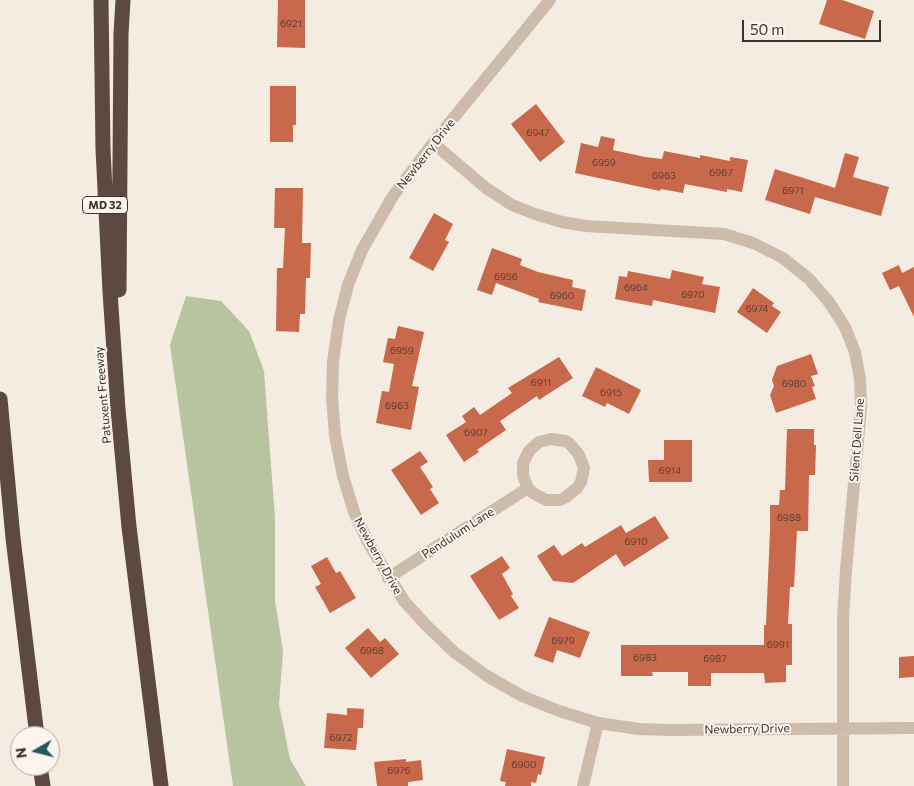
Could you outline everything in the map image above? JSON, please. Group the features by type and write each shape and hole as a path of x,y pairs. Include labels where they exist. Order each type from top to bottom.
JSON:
{"highway":[{"name":"Patuxent Freeway","path":"101,0 103,149 118,409 129,527 161,786"},
{"path":"117,0 120,34"},
{"path":"118,409 120,34 123,0"},
{"path":"0,405 13,538 36,726"}],"street":[{"name":"Newberry Drive","path":"550,0 433,144 394,196 362,250 348,285 338,320 333,362 332,398 335,436 343,476 354,512 369,544 388,578 404,601 454,652 487,676 522,696 559,711 598,723 639,729 914,728"},
{"name":"Silent Dell Lane","path":"433,144 486,188 512,205 535,214 562,222 586,226 724,234 753,243 783,258 809,279 829,302 845,327 855,352 860,379 861,408 844,609 843,786"},
{"path":"551,439 564,441 580,454 584,468 581,482 566,497 553,501 539,497 528,488 523,476 523,463 533,446 539,442 551,439"},
{"name":"Pendulum Lane","path":"388,578 528,488"},
{"path":"583,786 598,723"}],"green space":[{"path":"186,296 221,301 249,331 264,371 275,518 275,600 283,651 279,704 290,759 306,786 233,786 170,345"}],"building":[{"path":"278,0 305,0 305,48 277,47"},
{"path":"827,0 842,0 874,11 865,39 819,24"},
{"path":"270,86 296,86 296,125 293,125 293,142 270,142"},
{"path":"536,104 565,142 540,162 511,124"},
{"path":"601,136 615,139 613,150 645,157 662,159 664,151 700,158 700,155 730,161 730,157 748,160 742,192 727,189 727,192 685,184 683,193 661,189 660,191 575,173 581,143 598,147"},
{"path":"845,153 859,157 853,177 889,187 881,216 815,197 810,214 765,200 775,169 835,188"},
{"path":"275,188 303,188 302,243 311,243 310,278 306,278 305,314 300,314 299,332 276,331 277,268 283,268 285,228 274,228"},
{"path":"434,213 453,224 445,240 449,242 433,271 409,258"},
{"path":"492,248 522,259 520,265 538,272 573,280 572,287 586,290 582,311 538,302 539,299 496,283 492,295 477,290"},
{"path":"899,265 902,273 914,267 914,317 899,286 890,290 882,273"},
{"path":"672,270 704,277 702,284 720,287 715,313 653,300 652,306 615,299 619,276 627,277 628,271 670,279"},
{"path":"753,288 774,303 772,306 781,312 767,333 737,312"},
{"path":"398,326 424,332 412,386 419,387 411,430 376,423 382,391 389,392 394,364 383,362 388,338 395,339"},
{"path":"811,354 818,374 811,376 815,386 812,387 816,399 776,413 770,395 774,386 772,380 777,366"},
{"path":"559,357 573,378 539,400 537,396 500,421 506,430 477,450 479,452 464,462 446,435 466,422 462,416 474,407 480,415 512,393 508,388"},
{"path":"596,367 641,390 629,414 607,403 605,407 582,396"},
{"path":"787,429 814,429 814,445 816,445 815,475 809,475 808,531 797,531 794,587 790,587 788,624 792,624 792,665 786,665 786,682 765,683 764,673 711,673 711,686 688,686 688,672 652,672 653,676 621,676 621,645 764,645 770,505 779,505 780,490 785,490"},
{"path":"664,440 692,440 692,482 649,482 648,460 664,460"},
{"path":"420,451 428,462 420,467 433,487 430,489 439,503 421,515 391,470"},
{"path":"655,516 669,538 624,567 616,554 573,583 553,581 537,556 554,545 562,556 582,543 585,547 621,525 626,533"},
{"path":"502,556 510,568 502,574 513,594 511,596 519,608 499,620 470,576"},
{"path":"327,557 336,573 340,571 356,598 330,613 315,587 321,584 311,566"},
{"path":"549,617 590,632 580,658 557,650 553,663 534,656"},
{"path":"368,628 380,642 385,638 399,654 371,678 345,648"},
{"path":"914,656 914,677 899,678 899,657"},
{"path":"347,708 364,709 363,728 358,728 356,750 324,748 327,713 347,715"},
{"path":"507,749 545,757 541,775 538,774 536,783 531,782 531,786 505,786 506,782 500,781"},
{"path":"406,759 406,762 421,760 423,780 408,782 408,786 377,786 374,762"}]}
